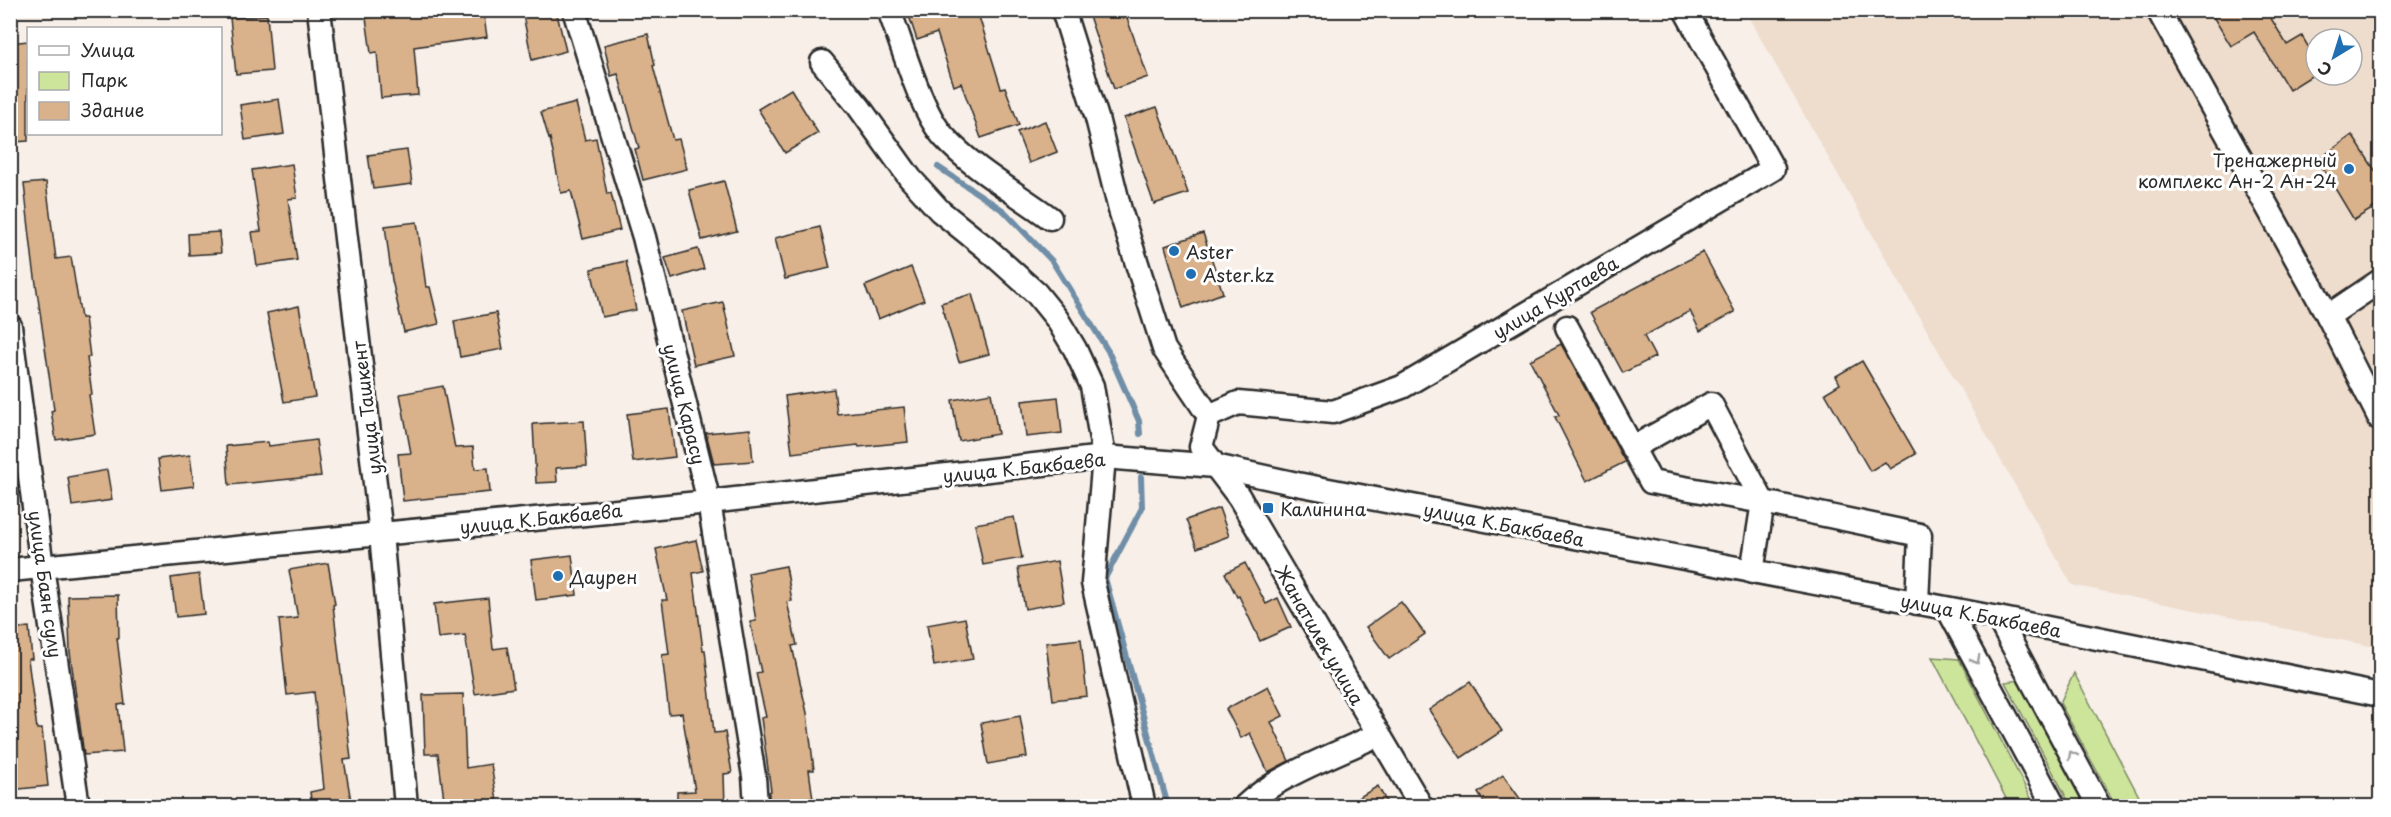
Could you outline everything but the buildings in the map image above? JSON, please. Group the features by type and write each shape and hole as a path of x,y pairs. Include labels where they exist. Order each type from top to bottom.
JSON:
{"street":[{"name":"улица Ташкент","path":"320,10 381,534 406,807"},
{"name":"улица Карасу","path":"574,10 644,237 709,501 754,776 756,807"},
{"path":"889,10 928,113 943,136 968,159 1050,218"},
{"path":"1063,10 1097,118 1120,210 1164,349 1209,416 1201,447 1215,466"},
{"name":"улица Куртаева","path":"1209,416 1238,403 1333,412 1402,387 1773,169 1685,10"},
{"path":"2158,10 2328,316 2380,419"},
{"path":"822,62 859,106 910,178 940,211 987,248 1036,293 1057,319 1075,349 1092,386 1104,457 1093,583 1144,807"},
{"path":"2328,316 2380,281"},
{"name":"улица Баян сулу","path":"10,326 42,567 78,807"},
{"path":"1567,327 1651,482 1763,502 1920,535 1917,603"},
{"path":"1632,448 1711,404 1763,502 1752,572"},
{"name":"улица К.Бакбаева","path":"10,570 709,501 1104,457 1215,466 1297,484 1998,618 2380,695"},
{"name":"Жанатилек улица","path":"1215,466 1239,497 1421,807"},
{"path":"1948,609 2054,807"},
{"path":"1998,618 2099,807"},
{"path":"1245,807 1257,795 1285,779 1379,734"}],"shaded area":[{"path":"1745,11 2380,11 2380,648 2072,585"}],"green space":[{"path":"1932,657 1959,659 2035,806 2010,806"},
{"path":"2074,673 2144,806 2116,806 2060,703"},
{"path":"2019,680 2087,806 2071,806 2005,682"}],"waterway":[{"path":"938,167 1004,211 1052,261 1108,351 1139,421 1140,434"},
{"path":"1141,477 1142,508 1105,578 1168,806"}],"place":[{"name":"Тренажерный комплекс Ан-2 Ан-24","path":"2349,169"},
{"name":"Aster","path":"1174,251"},
{"name":"Aster.kz","path":"1191,274"},
{"name":"Калинина","path":"1268,508"},
{"name":"Даурен","path":"558,576"}]}
